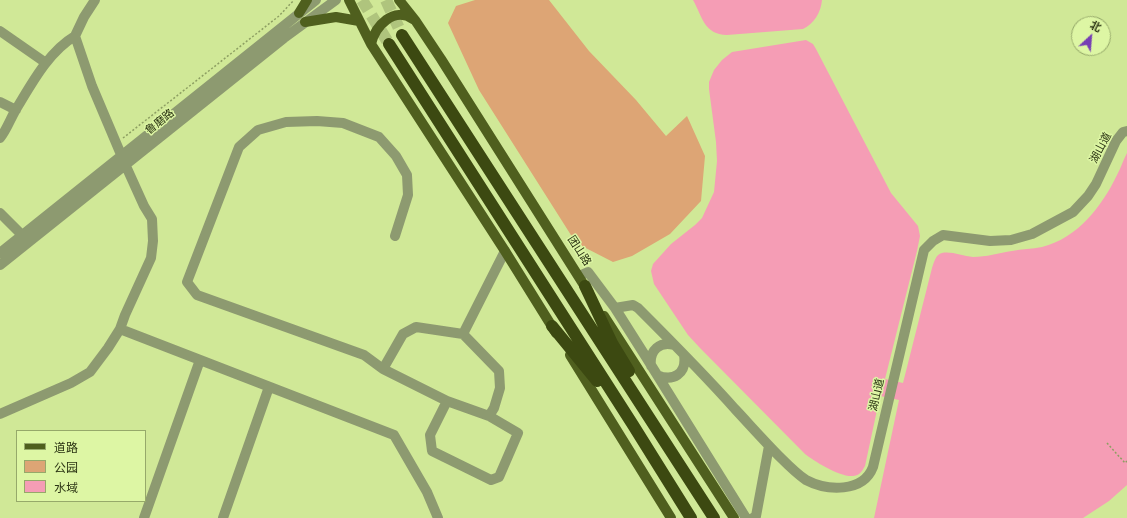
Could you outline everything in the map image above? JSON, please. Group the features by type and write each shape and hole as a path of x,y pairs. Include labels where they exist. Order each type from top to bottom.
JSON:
{"highway":[{"path":"402,35 714,518"},
{"path":"389,44 691,518"},
{"path":"582,281 612,343 653,409 651,419"},
{"path":"552,326 633,425"}],"main road":[{"path":"306,0 302,17 336,17 359,21"},
{"path":"349,0 371,44 505,251 671,518"},
{"name":"团山路","path":"399,0 415,20 734,518"},
{"path":"371,44 376,30 386,20 400,15 409,16 415,20"}],"street":[{"path":"0,138 46,63 62,46 75,36 89,8 95,0"},
{"name":"鲁磨路","path":"0,265 26,239 302,17 316,0"},
{"name":"鲁磨路","path":"302,17 336,0"},
{"path":"0,31 46,63"},
{"path":"0,414 71,383 90,372 120,329 151,258 153,241 152,219 144,206 123,160 92,86 75,36"},
{"path":"0,102 16,110"},
{"path":"395,236 408,195 407,175 396,156 379,137 343,123 316,121 286,122 258,130 239,147 187,282 197,295 364,355 383,369 447,401 489,416 518,433 499,477 491,480 432,451 430,435 447,401"},
{"name":"湖山道","path":"615,308 630,305 636,306 702,372 769,446 800,475 825,487 832,488 855,485 865,479 871,470 924,250 933,241 943,235 990,241 1010,240 1032,234 1073,212 1088,196 1096,184 1116,141 1123,132 1127,131"},
{"path":"0,213 26,239"},
{"name":"鲁磨路","path":"0,253 26,239"},
{"path":"463,334 505,251"},
{"path":"582,281 588,272 615,308 746,518"},
{"path":"383,369 403,334 416,327 463,334 499,371 500,388 494,408 489,416"},
{"path":"120,329 394,435 427,492 438,518"},
{"path":"651,366 651,355 658,346 668,343 674,345"},
{"path":"657,375 668,378 678,375 684,366 684,355"},
{"path":"144,518 200,360"},
{"path":"223,518 269,387"},
{"path":"753,518 756,516 769,446"}],"path":[{"path":"117,143 279,16 294,0"},
{"path":"1107,444 1125,463 1127,461"}],"green space":[{"path":"475,0 549,0 589,51 636,100 666,136 687,116 705,156 701,201 670,234 632,256 613,262 576,243 479,90 448,23 456,6"}],"water":[{"path":"693,0 822,0 820,9 814,21 803,29 727,35 713,32 705,24"},
{"path":"806,40 813,44 816,49 891,193 918,226 920,236 917,251 885,379 903,383 932,268 938,255 942,253 949,253 973,257 983,256 1042,247 1055,243 1078,228 1096,209 1111,187 1127,153 1127,485 1109,501 1083,518 874,518 899,400 880,396 865,466 861,473 852,476 838,473 805,454 700,348 688,335 654,284 651,271 653,264 671,244 702,218 714,192 717,161 709,82 714,70 722,60 732,52"}],"tunnel":[{"path":"362,0 389,44"},
{"path":"386,0 402,35"}]}
